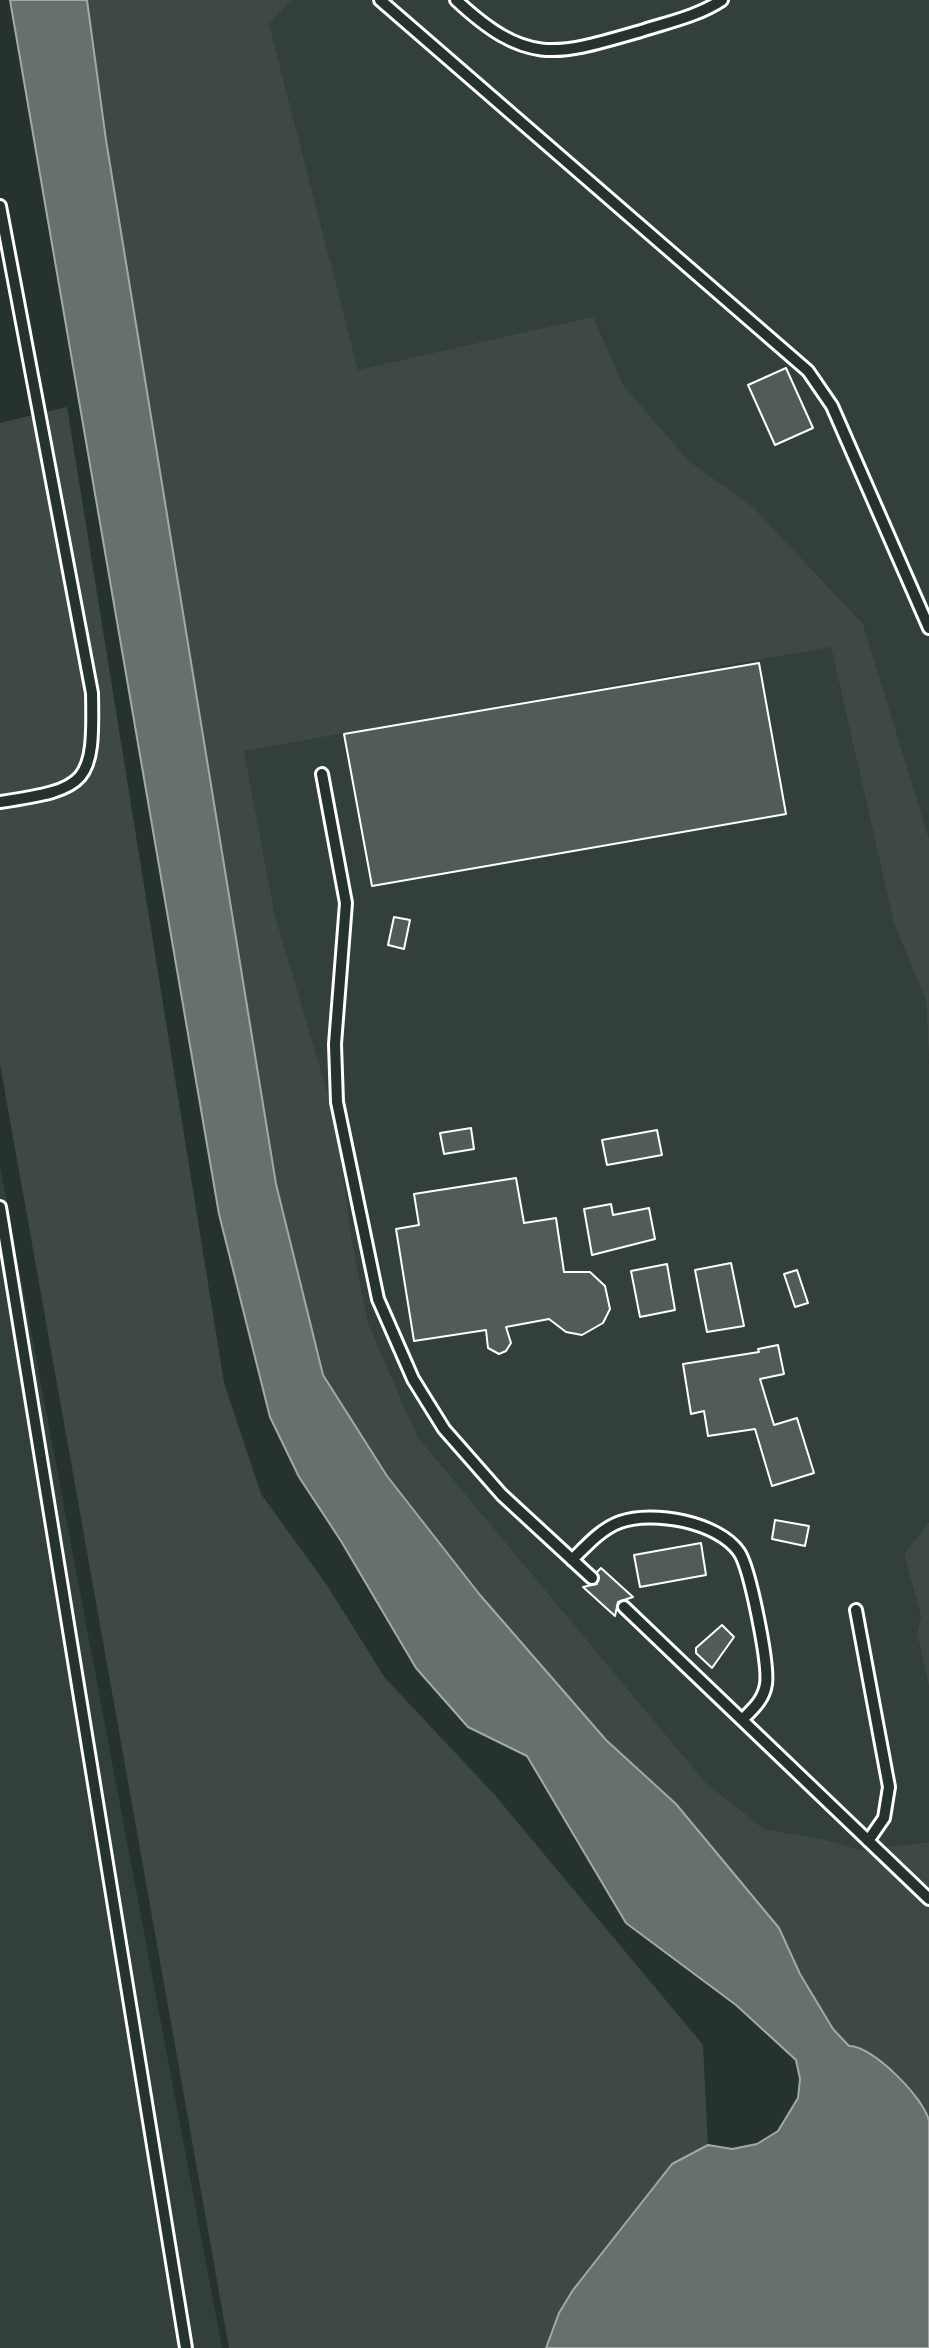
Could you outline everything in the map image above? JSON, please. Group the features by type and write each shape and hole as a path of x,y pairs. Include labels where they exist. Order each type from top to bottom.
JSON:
{"lane":[{"path":"380,0 808,371 832,406 929,628"},
{"path":"456,0 507,40 533,49 559,51 586,47 695,15 722,0"},
{"path":"0,206 92,693 93,750 82,777 52,794 0,802"},
{"path":"322,774 346,903 335,1044 337,1102 378,1299 413,1379 444,1429 502,1495 592,1578"},
{"path":"0,1207 186,2348"},
{"path":"572,1560 611,1526 640,1517 696,1524 730,1542 748,1572 766,1678 761,1699 743,1719"},
{"path":"624,1607 929,1899"},
{"path":"856,1610 889,1787 884,1818 868,1841"}],"shaded area":[{"path":"10,0 87,0 106,140 276,1184 323,1375 387,1476 480,1595 606,1740 676,1804 779,1928 800,1974 833,2029 849,2046 871,2054 883,2063 908,2087 925,2111 929,2121 929,2348 546,2348 559,2313 573,2290 672,2164 708,2145 732,2149 757,2144 778,2131 798,2098 800,2079 796,2060 736,2005 626,1923 527,1756 468,1727 416,1668 299,1477 270,1417 219,1214"},
{"path":"87,0 291,0 269,24 358,370 593,317 624,386 689,461 753,507 863,624 929,839 929,1064 926,1000 894,924 831,647 244,751 275,916 335,1118 352,1242 368,1323 417,1436 706,1783 764,1829 822,1839 861,1850 929,1842 929,2121 925,2107 879,2059 849,2046 807,2000 693,1845 480,1595 387,1476 323,1376 276,1184 106,140"},
{"path":"291,0 929,0 929,839 863,624 753,507 689,461 624,386 593,318 358,371 269,24"},
{"path":"67,407 224,1383 261,1494 326,1584 385,1678 493,1793 703,2045 708,2145 672,2164 573,2290 559,2313 546,2348 229,2348 0,1064 0,423"},
{"path":"831,647 894,924 926,1000 929,1064 929,1522 904,1554 921,1617 917,1635 929,1687 929,1842 861,1850 822,1839 764,1829 706,1783 417,1436 368,1323 275,916 244,751"},
{"path":"0,1166 222,2348 0,2348"},
{"path":"929,1522 929,1687 917,1634 921,1617 904,1554"}],"building":[{"path":"786,368 813,428 775,445 748,385"},
{"path":"759,663 786,814 372,886 344,734"},
{"path":"394,917 410,920 404,949 388,945"},
{"path":"471,1128 474,1149 444,1154 440,1133"},
{"path":"657,1130 662,1155 607,1165 602,1140"},
{"path":"516,1178 524,1223 556,1218 564,1272 590,1272 605,1286 610,1309 603,1323 582,1335 566,1332 549,1319 506,1327 511,1343 506,1351 499,1354 488,1348 486,1330 414,1341 396,1229 419,1225 414,1194"},
{"path":"611,1204 613,1215 649,1208 655,1239 592,1255 584,1209"},
{"path":"731,1263 744,1326 707,1332 695,1270"},
{"path":"667,1264 675,1310 640,1317 631,1271"},
{"path":"797,1270 808,1303 795,1307 784,1274"},
{"path":"778,1345 784,1374 760,1379 774,1425 797,1418 814,1473 772,1486 755,1429 708,1436 704,1411 691,1414 683,1364 759,1352 758,1349"},
{"path":"775,1520 809,1526 805,1546 772,1539"},
{"path":"701,1543 706,1575 640,1587 634,1555"},
{"path":"601,1568 633,1597 618,1602 615,1616 583,1587 597,1584 597,1572"},
{"path":"722,1625 734,1637 712,1668 696,1653 696,1648"}]}
